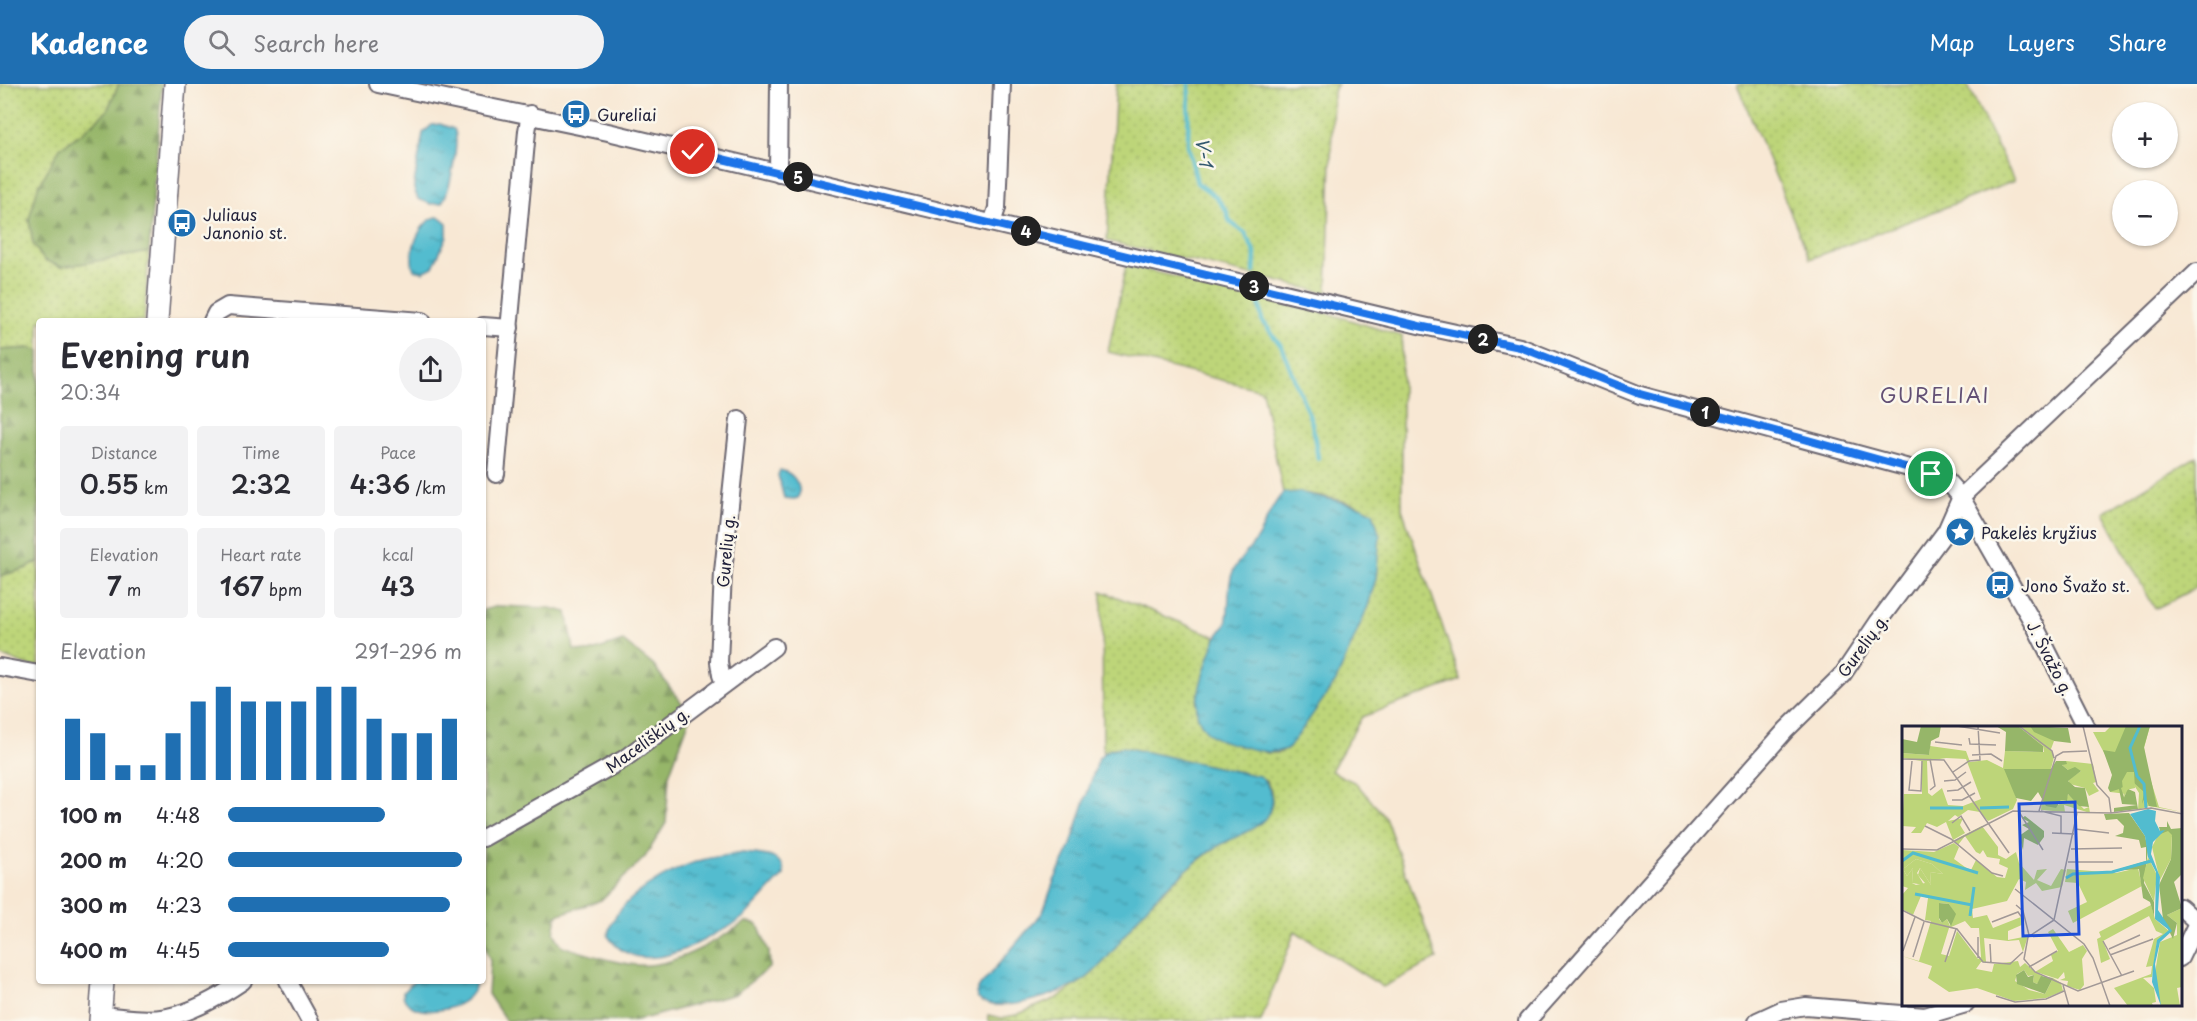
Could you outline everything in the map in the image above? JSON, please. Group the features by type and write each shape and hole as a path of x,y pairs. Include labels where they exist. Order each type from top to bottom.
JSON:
{"main road":[{"path":"157,318 175,84"},
{"path":"100,1018 103,984"}],"street":[{"name":"J. Švažo g.","path":"378,84 445,91 530,114 1419,326 1520,347 1640,394 1931,474 1947,481 1960,496 2036,628 2085,726"},
{"path":"778,173 779,84"},
{"path":"992,223 997,208 1002,84"},
{"path":"496,474 530,114"},
{"name":"Gurelių g.","path":"1527,1021 1786,730 1843,674 1878,622 1946,531 1960,496 2197,272"},
{"path":"214,318 216,313 228,306 383,318"},
{"path":"486,326 510,328"},
{"name":"Gurelių g.","path":"724,683 720,675 719,662 722,580 739,419"},
{"name":"Maceliškių g.","path":"486,836 624,759 774,647"},
{"path":"0,667 36,673"},
{"path":"2182,908 2197,923 2182,956"},
{"path":"100,1018 167,1017 187,1011 237,984"},
{"path":"290,984 310,1021"},
{"path":"1757,1021 1781,1010 1806,1006 1918,1018 1962,1006"}],"green space":[{"path":"0,84 119,84 107,111 82,133 60,148 29,219 33,244 44,260 61,267 149,252 144,318 36,318 36,350 31,348 0,350"},
{"path":"119,84 162,84 149,252 61,267 44,260 33,244 29,219 38,187 60,148 82,133 107,111"},
{"path":"1116,84 1338,84 1333,91 1327,293 1107,241"},
{"path":"1737,84 1967,84 2014,181 1810,259"},
{"path":"1126,265 1327,313 1402,336 1402,509 1461,680 1362,717 1331,771 1356,783 1385,817 1437,959 1383,987 1295,931 1261,1021 989,1021 988,1015 1002,1018 1016,1015 1057,998 1088,977 1105,960 1145,908 1191,866 1218,846 1257,825 1272,802 1271,791 1266,781 1113,748 1103,753 1102,591 1217,637 1196,703 1265,753 1278,753 1289,748 1373,512 1330,498 1283,493 1262,390 1108,352"},
{"path":"31,348 36,350 36,563 27,568 0,576 0,350"},
{"path":"2197,456 2197,587 2155,609 2103,513"},
{"path":"36,563 36,667 25,665 0,655 0,576 27,568"},
{"path":"498,606 550,608 567,612 574,650 589,652 623,641 653,665 691,715 669,775 666,823 645,857 601,900 557,915 554,933 562,946 617,962 648,965 686,955 712,943 746,922 758,925 769,952 770,967 735,994 630,1021 506,1021 488,994 490,961 486,949 486,609"}],"water":[{"path":"440,124 454,129 455,155 451,179 444,198 441,203 431,204 418,199 414,184 423,133 432,125"},
{"path":"437,217 447,223 447,236 433,267 423,272 414,270 412,256 416,239 425,224"},
{"path":"780,470 789,473 798,484 798,498 784,498 778,475"},
{"path":"1299,492 1363,507 1373,512 1380,536 1376,578 1368,606 1336,681 1289,748 1276,752 1263,751 1213,737 1201,724 1198,717 1197,700 1216,638 1226,623 1230,582 1234,569 1256,540 1271,510 1283,493"},
{"path":"1123,747 1259,776 1267,784 1271,794 1270,811 1263,821 1213,849 1160,893 1137,918 1104,962 1078,984 1026,1002 992,1005 981,1001 976,993 980,986 1043,912 1054,881 1070,848 1098,759 1109,750"},
{"path":"743,853 770,856 776,859 783,868 784,875 735,924 686,949 658,957 631,955 619,948 608,936 612,923 620,910 646,887 662,877 693,863"},
{"path":"411,984 475,984 472,992 464,1001 438,1010 414,1007 406,1001 403,992"}],"waterway":[{"name":"V-1","path":"1189,84 1188,145 1197,183 1214,195 1226,210 1230,222 1245,233 1255,253 1254,272"},
{"name":"V-1","path":"1259,301 1262,320 1282,347 1312,423 1318,458"}],"place":[{"name":"Gureliai","path":"576,114"},
{"name":"Juliaus Janonio st.","path":"182,223"},
{"name":"Pakelės kryžius","path":"1960,532"},
{"name":"Jono Švažo st.","path":"2000,585"}],"district":[{"name":"GURELIAI","path":"1935,395"}],"route":[{"path":"693,152 1419,326 1520,347 1640,394 1931,474"}]}
